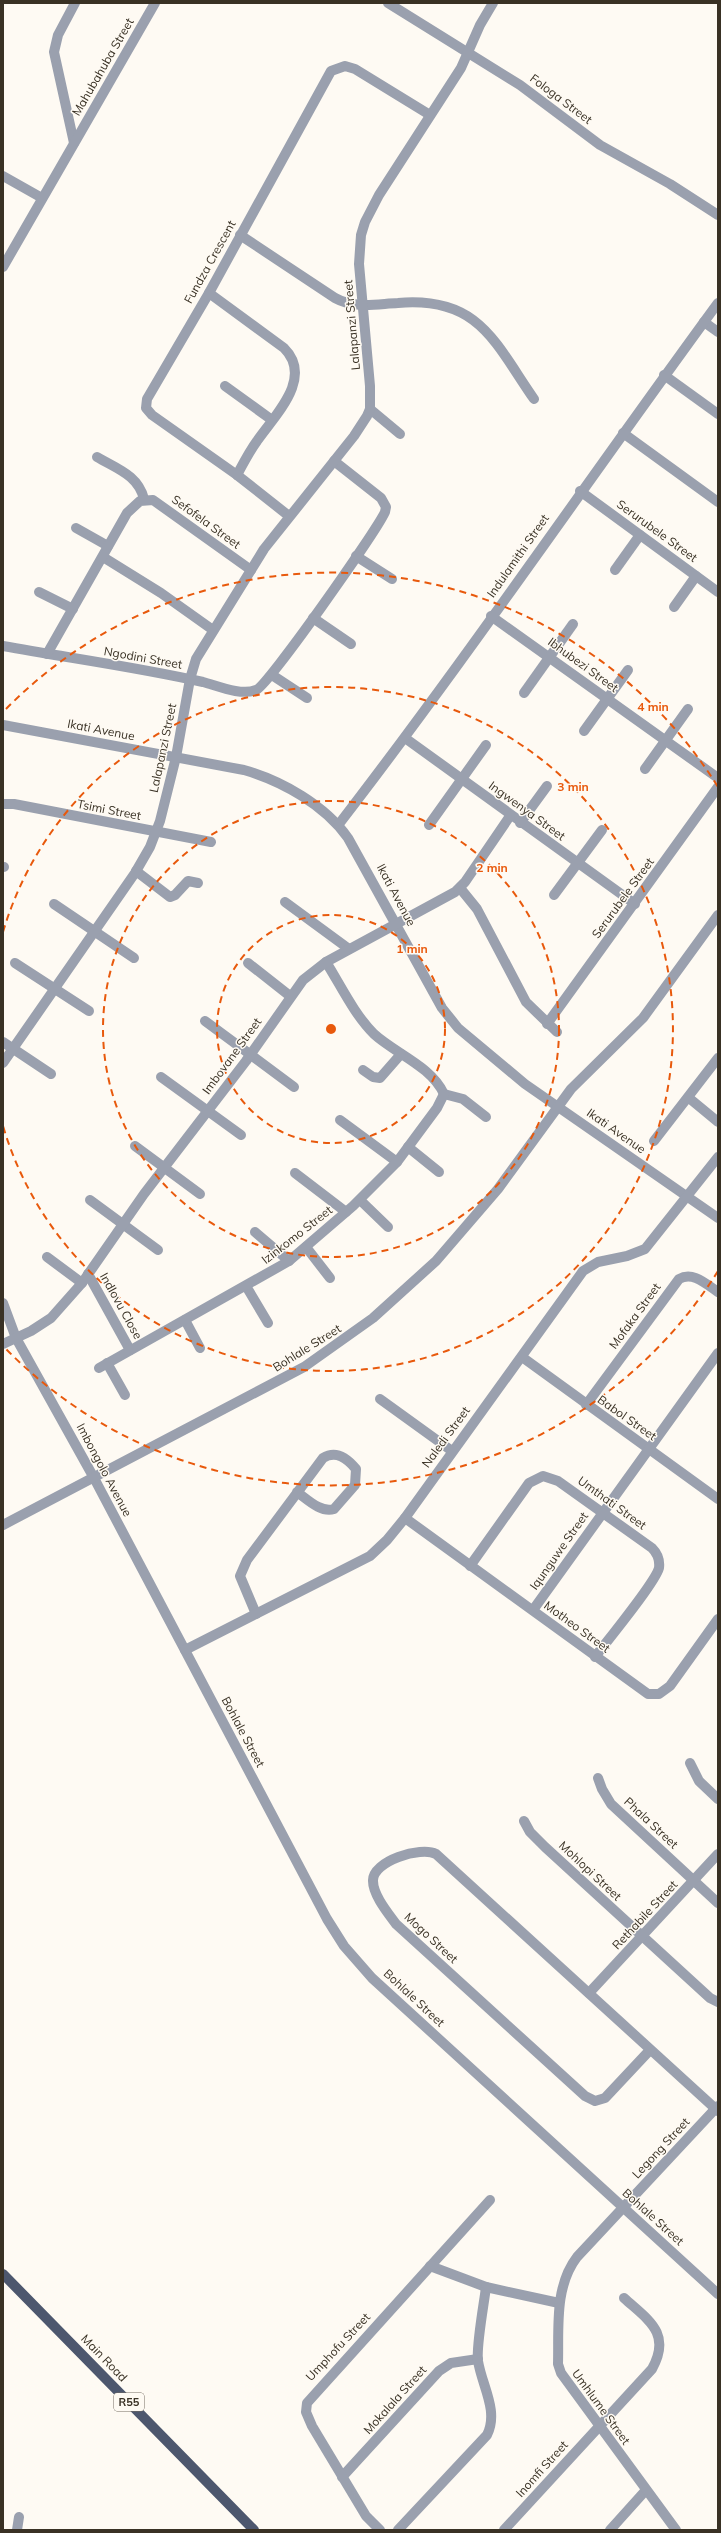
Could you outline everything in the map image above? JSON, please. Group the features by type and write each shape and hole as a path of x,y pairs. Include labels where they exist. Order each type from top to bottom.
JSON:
{"main road":[{"name":"Main Road","path":"3,2274 254,2530"}],"street":[{"path":"74,143 54,52 58,35 75,3"},
{"name":"Mahubahuba Street","path":"5,260 155,3"},
{"name":"Fologa Street","path":"388,3 469,52 541,99 600,145 670,184 718,215"},
{"name":"Lalapanzi Street","path":"3,1063 136,871 156,832 176,757 190,679 196,659 251,570 289,516 361,426 370,409 370,386 359,264 361,234 365,222 379,195 469,52 480,25 493,3"},
{"name":"Fundza Crescent","path":"289,516 237,475 152,415 146,408 148,396 209,293 325,80 337,67 350,66 430,115"},
{"path":"3,176 42,198"},
{"path":"240,235 336,298 349,304 362,305 424,302 444,306 466,315 478,323 493,339 534,399"},
{"path":"209,293 280,345 293,360 295,377 294,385 250,451 237,475"},
{"name":"Indulamithi Street","path":"338,824 405,738 580,491 718,303"},
{"path":"704,322 718,332"},
{"path":"664,376 718,414"},
{"path":"225,386 272,420"},
{"path":"370,409 400,434"},
{"path":"623,433 718,502"},
{"path":"47,654 127,513 134,505 144,499 141,487 133,478 97,457"},
{"name":"Ngodini Street","path":"3,646 190,679 250,692 263,686 314,618 383,517 386,507 377,494 334,461"},
{"name":"Serurubele Street","path":"580,491 718,592"},
{"name":"Sefofela Street","path":"144,499 153,500 163,506 251,570"},
{"path":"76,528 108,546"},
{"path":"615,570 640,535"},
{"path":"103,556 161,593 213,630"},
{"path":"356,556 392,580"},
{"path":"674,607 696,576"},
{"path":"39,592 73,610"},
{"name":"Ibhubezi Street","path":"492,616 718,778"},
{"path":"314,618 351,644"},
{"path":"524,692 573,624"},
{"path":"584,731 628,670"},
{"path":"272,675 307,698"},
{"path":"644,769 688,709"},
{"name":"Ikati Avenue","path":"3,724 262,775 302,797 338,824 358,852 449,1019 525,1084 718,1218"},
{"name":"Ingwenya Street","path":"405,738 510,816 635,904"},
{"path":"429,825 486,745"},
{"path":"520,823 547,786"},
{"name":"Serurubele Street","path":"547,1024 718,787"},
{"name":"Tsimi Street","path":"3,804 14,804 211,842"},
{"name":"Imbovane Street","path":"3,1344 51,1318 82,1283 122,1225 250,1054 290,996 307,976 326,962 460,888 510,816"},
{"path":"554,895 602,830"},
{"path":"136,871 170,897 175,895 188,881 198,883"},
{"path":"460,888 477,909 526,1002 547,1024 557,1032"},
{"path":"285,902 349,949"},
{"path":"54,904 95,930 134,958"},
{"name":"Bohlale Street","path":"3,1525 277,1382 327,1352 373,1318 436,1261 468,1226 498,1189 557,1107 585,1075 642,1018 718,915"},
{"path":"326,962 363,1021 374,1034 434,1078 444,1094 463,1099 486,1117"},
{"path":"15,963 89,1011"},
{"path":"248,963 290,996"},
{"path":"205,1021 294,1088"},
{"path":"3,1042 51,1074"},
{"path":"362,1070 374,1077 380,1078 401,1054"},
{"path":"654,1141 689,1098 718,1058"},
{"path":"161,1077 241,1135"},
{"name":"Izinkomo Street","path":"125,1395 103,1365 246,1286 289,1260 306,1247 360,1200 397,1162 437,1108 444,1094"},
{"path":"689,1098 718,1122"},
{"path":"340,1120 397,1162"},
{"path":"135,1146 200,1194"},
{"path":"408,1147 439,1172"},
{"name":"Naledi Street","path":"185,1650 370,1556 387,1540 405,1518 452,1450 522,1357 583,1271 598,1262 627,1256 645,1249 718,1156"},
{"path":"295,1173 346,1212"},
{"path":"90,1200 158,1250"},
{"path":"360,1200 388,1227"},
{"path":"254,1232 289,1260"},
{"path":"306,1247 330,1278"},
{"path":"47,1257 82,1283"},
{"name":"Indlovu Close","path":"88,1274 130,1350"},
{"name":"Mofaka Street","path":"586,1405 679,1279 684,1276 696,1278 718,1292"},
{"path":"246,1286 268,1323"},
{"name":"Imbongolo Avenue","path":"3,1303 16,1338 94,1478 185,1650"},
{"path":"185,1320 200,1348"},
{"path":"649,1449 718,1353"},
{"name":"Babol Street","path":"522,1357 586,1405 715,1497"},
{"path":"380,1399 452,1450"},
{"name":"Iqunguwe Street","path":"532,1610 649,1449"},
{"path":"256,1614 242,1585 240,1576 242,1568 318,1462 328,1455 338,1455 356,1469 355,1484 334,1509 326,1511 297,1492"},
{"name":"Umthati Street","path":"470,1566 529,1483 536,1478 543,1476 558,1481 652,1548 656,1553 659,1567 654,1578 595,1657"},
{"path":"715,1497 718,1486"},
{"name":"Motheo Street","path":"405,1518 642,1691 654,1696 670,1686 718,1619"},
{"name":"Bohlale Street","path":"185,1650 327,1919 344,1946 372,1978 718,2294"},
{"path":"690,1763 699,1780 718,1799"},
{"name":"Phala Street","path":"598,1778 602,1789 611,1804 718,1903"},
{"name":"Mohlopi Street","path":"524,1821 537,1840 710,1998 718,2002"},
{"name":"Mogo Street","path":"650,2050 606,2098 596,2100 585,2096 396,1924 376,1891 373,1879 374,1874 383,1864 414,1852 433,1852 650,2050 717,2109"},
{"name":"Rethabile Street","path":"589,1993 718,1854"},
{"name":"Legong Street","path":"623,2208 717,2109"},
{"name":"Umphofu Street","path":"380,2530 366,2516 312,2426 306,2412 307,2402 490,2200"},
{"name":"Umhlume Street","path":"623,2208 571,2264 560,2303 558,2364 560,2373 676,2530"},
{"path":"430,2266 486,2287 560,2303"},
{"path":"398,2530 487,2435 492,2424 492,2414 478,2359 486,2287"},
{"name":"Inomfi Street","path":"504,2530 652,2369 659,2357 660,2340 658,2334 649,2321 624,2298"},
{"name":"Mokalala Street","path":"342,2477 442,2369 451,2363 478,2359"},
{"path":"610,2530 646,2490"},
{"path":"17,2530 19,2518"}]}
